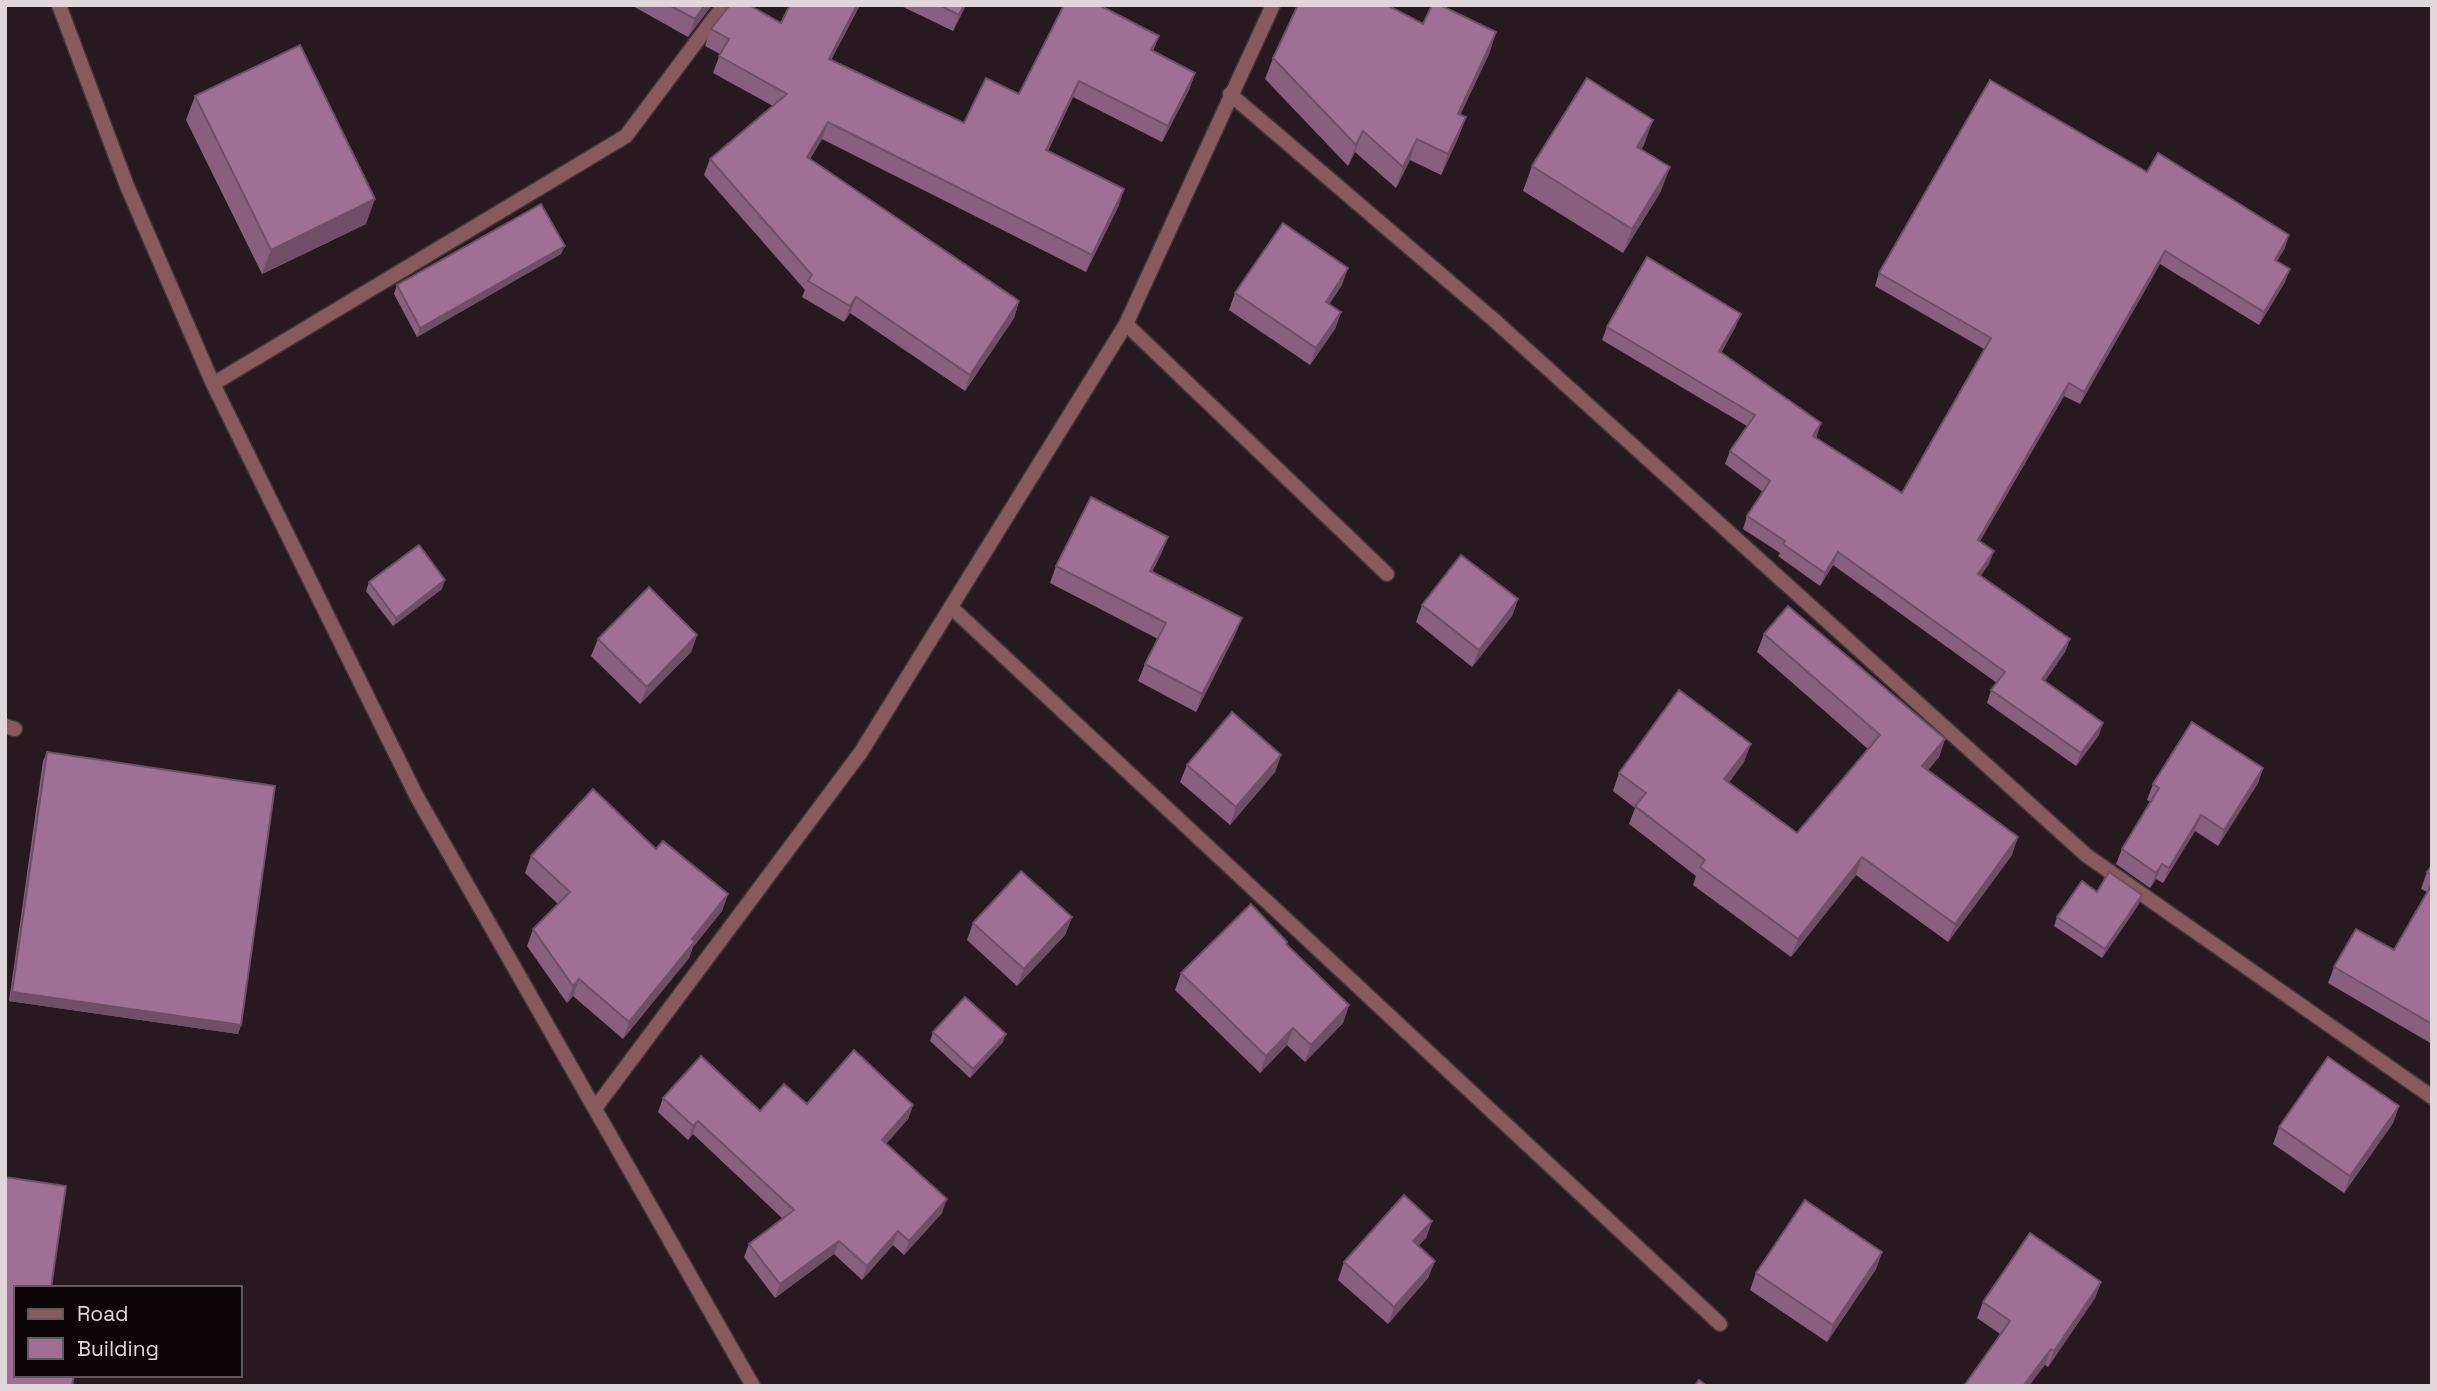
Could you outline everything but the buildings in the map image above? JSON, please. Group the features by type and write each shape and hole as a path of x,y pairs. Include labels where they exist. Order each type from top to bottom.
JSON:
{"street":[{"path":"60,5 127,186 213,384 417,797 753,1386"},
{"path":"213,384 626,136 724,5"},
{"path":"596,1107 861,752 1126,324 1273,5"},
{"path":"1230,94 1505,329 2086,855 2432,1097"},
{"path":"1126,324 1387,574"},
{"path":"951,607 1720,1324"}]}
